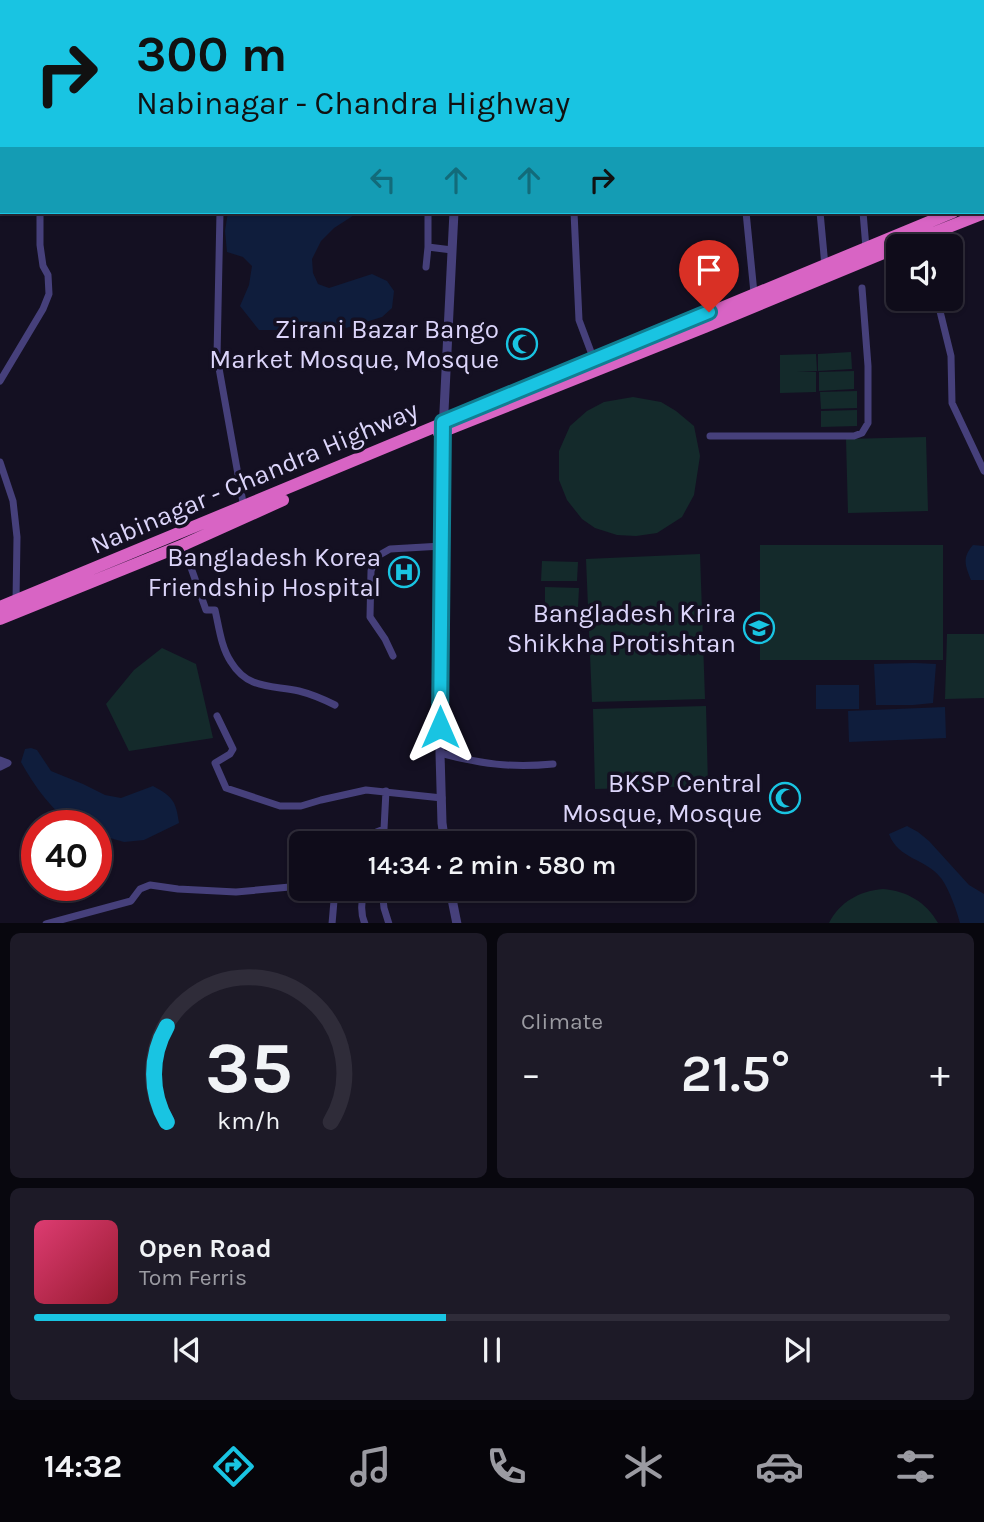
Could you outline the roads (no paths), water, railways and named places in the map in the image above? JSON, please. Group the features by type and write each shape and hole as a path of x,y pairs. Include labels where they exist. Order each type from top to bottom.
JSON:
{"highway":[{"name":"Nabinagar - Chandra Highway","path":"0,607 245,511 594,360 948,214"},
{"name":"Nabinagar - Chandra Highway","path":"939,234 982,214"},
{"name":"Nabinagar - Chandra Highway","path":"443,427 705,327 886,252"},
{"name":"Nabinagar - Chandra Highway","path":"0,619 183,545 245,511"}],"street":[{"path":"0,381 43,309 49,293 48,275 43,266 40,245 40,214"},
{"path":"220,214 217,357 245,511"},
{"path":"426,267 428,214"},
{"path":"443,831 440,753 443,427 454,214"},
{"path":"574,214 579,320 594,360"},
{"path":"746,214 754,293"},
{"path":"820,214 825,266"},
{"path":"863,214 866,247"},
{"path":"428,247 453,250"},
{"path":"710,436 854,436 862,433 868,424 868,366 862,288"},
{"path":"940,311 951,356 952,403 984,471"},
{"path":"0,462 13,501 17,537 16,601"},
{"path":"183,545 206,610 215,610 225,651 239,673 259,685 309,694 335,705"},
{"path":"393,656 370,617 371,571 376,557 390,549 442,546"},
{"path":"217,716 233,749 230,754 215,763 226,788 280,806 301,806 366,790 442,798"},
{"path":"440,753 503,766 553,764"},
{"path":"0,760 8,763 0,767"},
{"path":"378,831 384,829 386,791"},
{"path":"46,923 131,901 140,889 153,884 178,889 236,892 289,887"},
{"path":"332,923 334,901"},
{"path":"362,901 365,923"},
{"path":"383,901 389,923"},
{"path":"452,901 457,923"}],"water":[{"path":"228,214 356,214 334,228 321,241 312,259 313,273 318,284 329,288 372,274 387,281 394,291 392,308 382,317 336,331 259,330 240,306 249,285 252,266 243,257 227,252 225,231"},
{"path":"973,545 984,546 984,580 971,580 967,570 966,558"},
{"path":"874,664 936,664 933,703 876,705"},
{"path":"816,685 859,685 859,709 816,709"},
{"path":"945,707 946,738 849,742 848,711"},
{"path":"25,749 37,750 51,771 105,795 121,798 153,786 172,800 179,823 144,840 124,842 112,839 112,810 53,808 21,762"},
{"path":"907,826 929,841 969,885 984,894 984,923 960,923 949,892 940,877 905,854 893,842 889,834"}],"place":[{"name":"Zirani Bazar Bango Market Mosque, Mosque","path":"522,344"},
{"name":"Bangladesh Korea Friendship Hospital","path":"404,572"},
{"name":"Bangladesh Krira Shikkha Protishtan","path":"759,628"},
{"name":"BKSP Central Mosque, Mosque","path":"785,798"}]}
